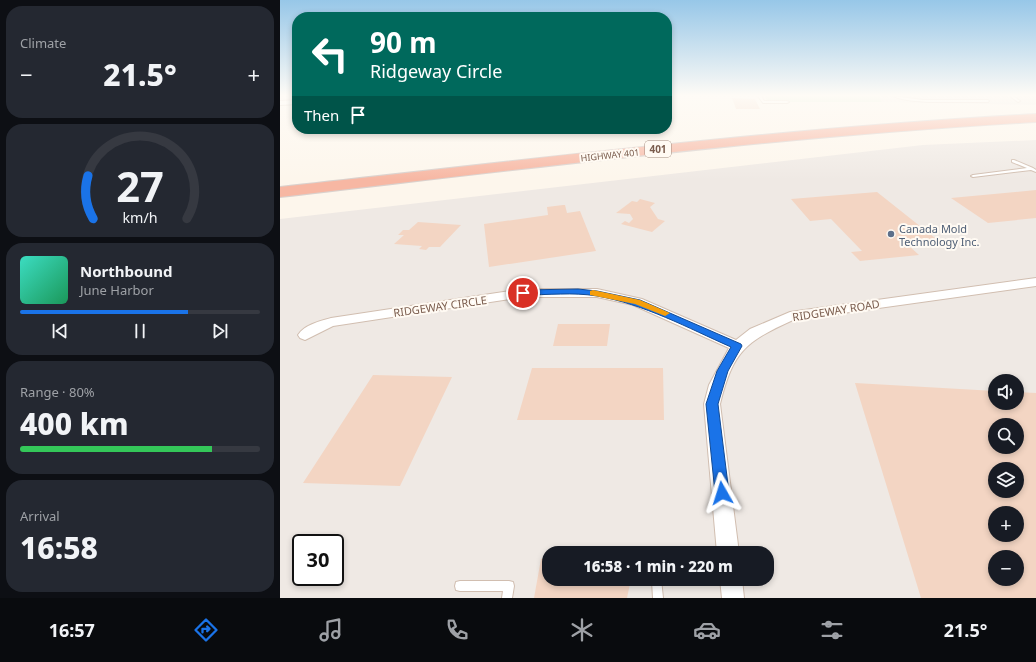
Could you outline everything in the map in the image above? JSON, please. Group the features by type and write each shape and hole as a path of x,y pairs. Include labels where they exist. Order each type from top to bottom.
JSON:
{"highway":[{"name":"HIGHWAY 401","path":"280,192 729,142 933,124"},
{"name":"HIGHWAY 401","path":"280,200 866,137 1036,126"}],"street":[{"name":"RIDGEWAY ROAD","path":"727,546 712,404 723,371 737,346 755,332 790,316 1036,282"},
{"name":"RIDGEWAY CIRCLE","path":"305,335 321,325 331,322 523,293 560,291 597,293 637,302 737,346"},
{"path":"732,586 733,598"}],"lane":[{"path":"1014,160 1034,170"},
{"path":"973,176 1034,170"},
{"path":"460,586 509,586 507,598"},
{"path":"657,586 658,598"}],"shaded area":[{"path":"1036,140 1036,598 280,598 280,219 923,145"}],"building":[{"path":"1036,190 1036,218 988,223 951,198"},
{"path":"877,192 940,242 908,245 919,255 860,261 851,252 862,251 831,219 810,221 791,199"},
{"path":"640,199 655,203 650,207 658,219 665,221 652,232 621,224 625,221 629,223 633,219 630,214 616,213 632,201 637,202"},
{"path":"565,205 567,213 580,211 596,251 489,267 484,224 548,215 547,207"},
{"path":"418,222 461,225 440,247 429,247 426,250 419,249 422,246 394,244 404,235 398,235 403,230 409,230"},
{"path":"558,324 610,324 607,346 553,346"},
{"path":"532,368 663,368 664,420 517,420"},
{"path":"373,375 452,377 400,486 303,483"},
{"path":"855,383 988,391 988,410 1024,410 1024,392 1036,393 1036,598 921,598"},
{"path":"541,559 542,586 630,586 627,598 534,598"}],"slow traffic":[{"path":"593,293 637,302 665,313"}],"place":[{"name":"Canada Mold Technology Inc.","path":"891,234"}],"route":[{"path":"523,293 560,291 597,293 637,302 737,346 723,371 717,385 712,404 722,493"}]}
